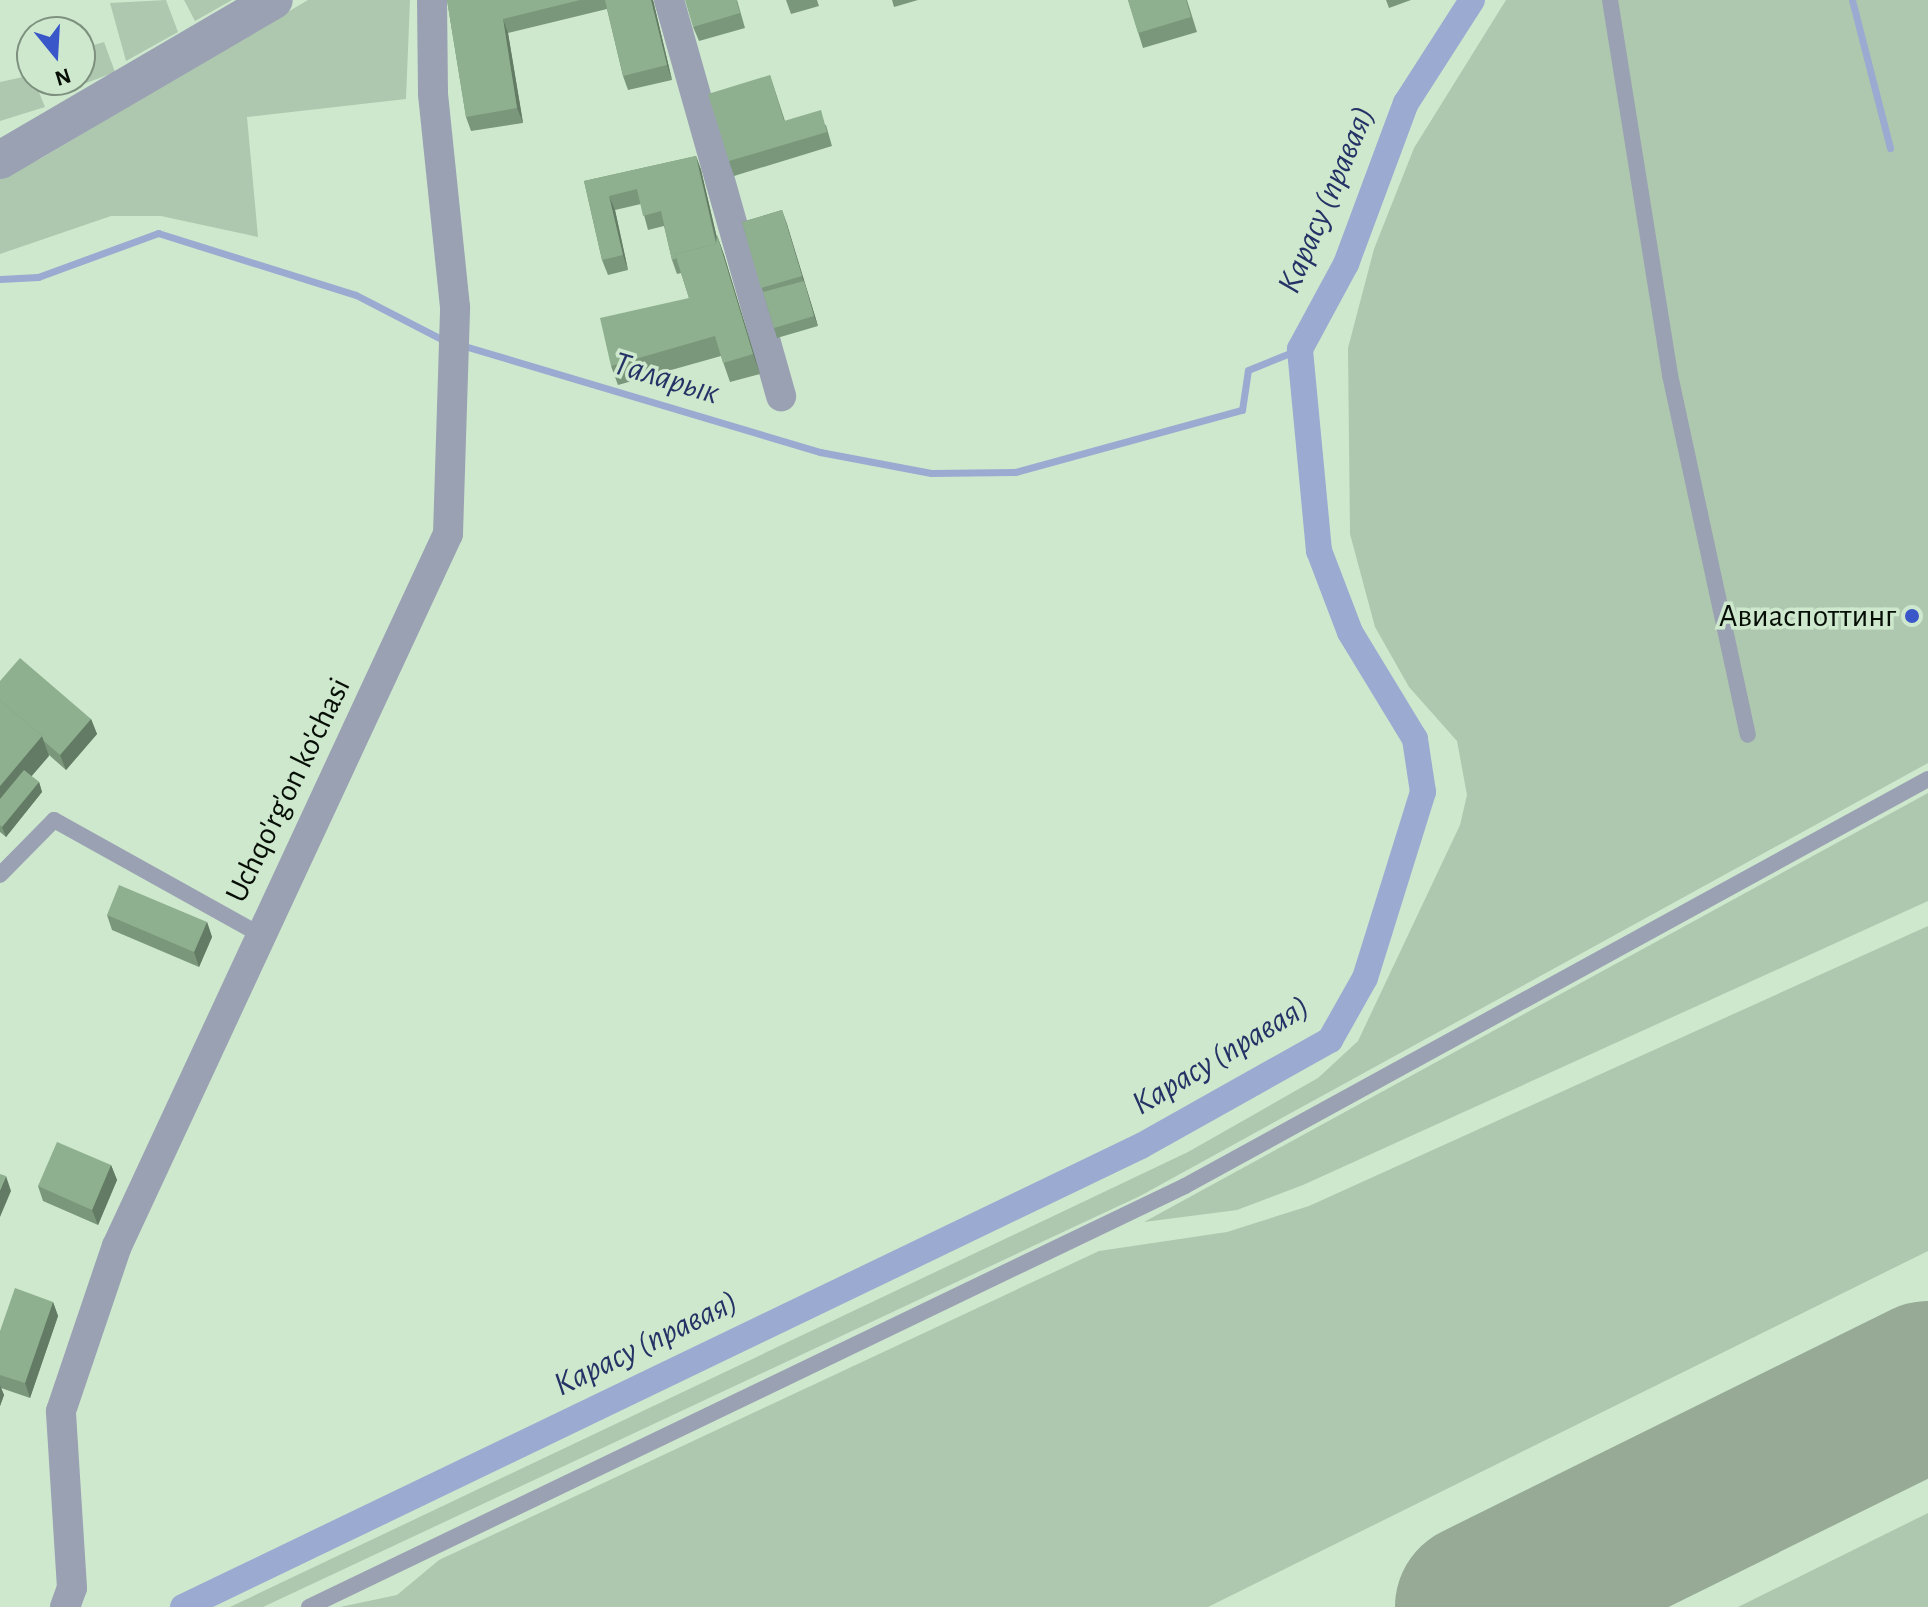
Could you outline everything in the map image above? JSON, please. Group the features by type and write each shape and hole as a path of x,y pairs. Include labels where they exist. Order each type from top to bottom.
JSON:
{"street":[{"path":"0,160 274,0"},
{"name":"Uchqo'rg'on ko'chasi","path":"68,1598 61,1411 117,1246 259,934 444,548 453,506 455,307 433,94 432,0"},
{"path":"669,0 781,397"}],"lane":[{"path":"1610,0 1670,375 1748,735"},
{"path":"309,1607 1185,1186 1928,779"},
{"path":"0,875 54,820 259,934"}],"green space":[{"path":"166,0 178,32 126,61 110,3"},
{"path":"184,0 232,0 195,21"},
{"path":"308,0 410,0 406,99 247,117 258,237 161,216 111,216 0,254 0,174 40,159"},
{"path":"1506,0 1928,0 1928,763 1140,1196 263,1607 230,1607 1188,1152 1318,1078 1358,1041 1460,825 1467,795 1457,741 1409,687 1375,627 1350,534 1348,348 1374,249 1414,148"},
{"path":"104,42 115,72 96,79 96,44"},
{"path":"16,78 16,96 41,96 45,107 0,121 0,82"},
{"path":"1928,793 1928,901 1303,1185 1237,1210 1144,1222"},
{"path":"1928,926 1928,1251 1208,1607 340,1607 397,1595 439,1560 1099,1251 1227,1232 1309,1206"},
{"path":"1928,1513 1928,1607 1738,1607"}],"building":[{"path":"447,0 580,0 503,19 517,108 466,117"},
{"path":"605,0 651,0 667,65 623,76"},
{"path":"685,0 736,0 740,13 693,27"},
{"path":"1128,0 1186,0 1191,17 1138,33"},
{"path":"770,75 784,121 821,110 827,132 729,161 708,94"},
{"path":"696,156 716,244 675,254 677,258 672,260 661,211 643,216 637,189 609,196 623,255 602,260 584,181"},
{"path":"782,210 802,276 761,288 742,222"},
{"path":"717,235 753,354 723,363 715,336 611,366 600,318 689,298 675,254 716,244"},
{"path":"804,281 814,316 774,328 763,292"},
{"path":"20,658 91,719 60,755 0,700 0,681"},
{"path":"0,700 42,736 0,786"},
{"path":"24,770 39,782 2,827 0,799"},
{"path":"119,885 207,922 194,952 107,915"},
{"path":"57,1142 111,1165 92,1210 38,1186"},
{"path":"0,1174 6,1176 0,1190"},
{"path":"15,1288 53,1302 25,1383 0,1375 0,1331"}],"waterway":[{"name":"Карасу (правая)","path":"183,1607 1141,1146 1330,1040 1365,978 1423,792 1415,739 1350,632 1319,551 1300,349 1346,264 1406,103 1472,0"},
{"path":"1852,0 1890,148"},
{"name":"Таларык","path":"0,279 38,277 158,233 356,295 445,341"},
{"name":"Таларык","path":"461,345 820,452 931,473 1015,472 1242,410 1248,370 1300,349"}],"runway":[{"path":"1479,1607 1928,1385"}],"place":[{"name":"Авиаспоттинг","path":"1912,616"}]}
